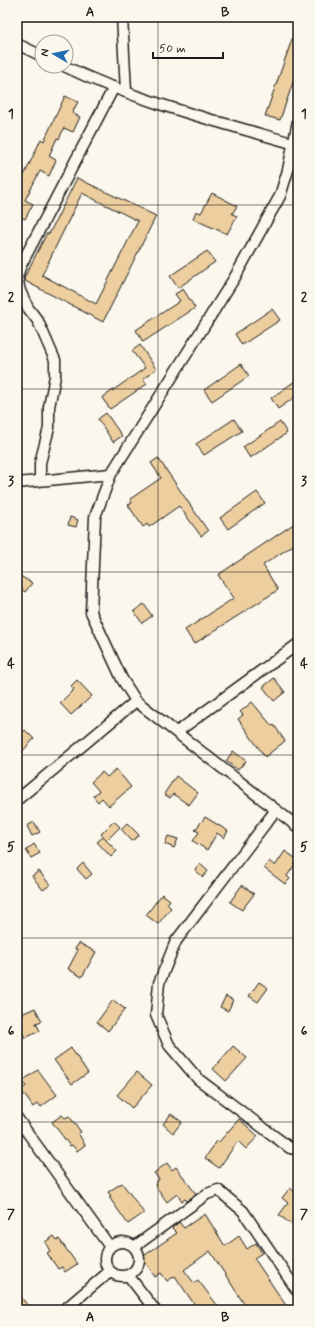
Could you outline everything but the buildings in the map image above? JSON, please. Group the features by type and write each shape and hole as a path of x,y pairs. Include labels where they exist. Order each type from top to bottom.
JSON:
{"lane":[{"path":"122,17 126,91"},
{"path":"17,44 34,52"},
{"path":"74,70 184,113 292,143"},
{"path":"40,481 40,463 49,428 49,407 55,376 55,360 38,321 28,308 20,290 18,277 21,265 114,87"},
{"path":"298,121 292,143 288,170 280,196 235,277 111,474 95,517 91,612 122,679 136,701 275,811 298,827"},
{"path":"17,483 111,474"},
{"path":"177,732 298,644"},
{"path":"17,800 136,701"},
{"path":"275,811 176,941 159,982 156,1015 169,1045 198,1079 290,1148 298,1150"},
{"path":"17,1118 110,1247"},
{"path":"134,1247 207,1194 218,1190 243,1211 298,1292"},
{"path":"118,1243 126,1243 134,1247 138,1254 138,1262 135,1270 128,1274 118,1276 110,1271 105,1263 106,1254 110,1247 118,1243"},
{"path":"64,1310 110,1271"},
{"path":"128,1274 155,1310"}]}
